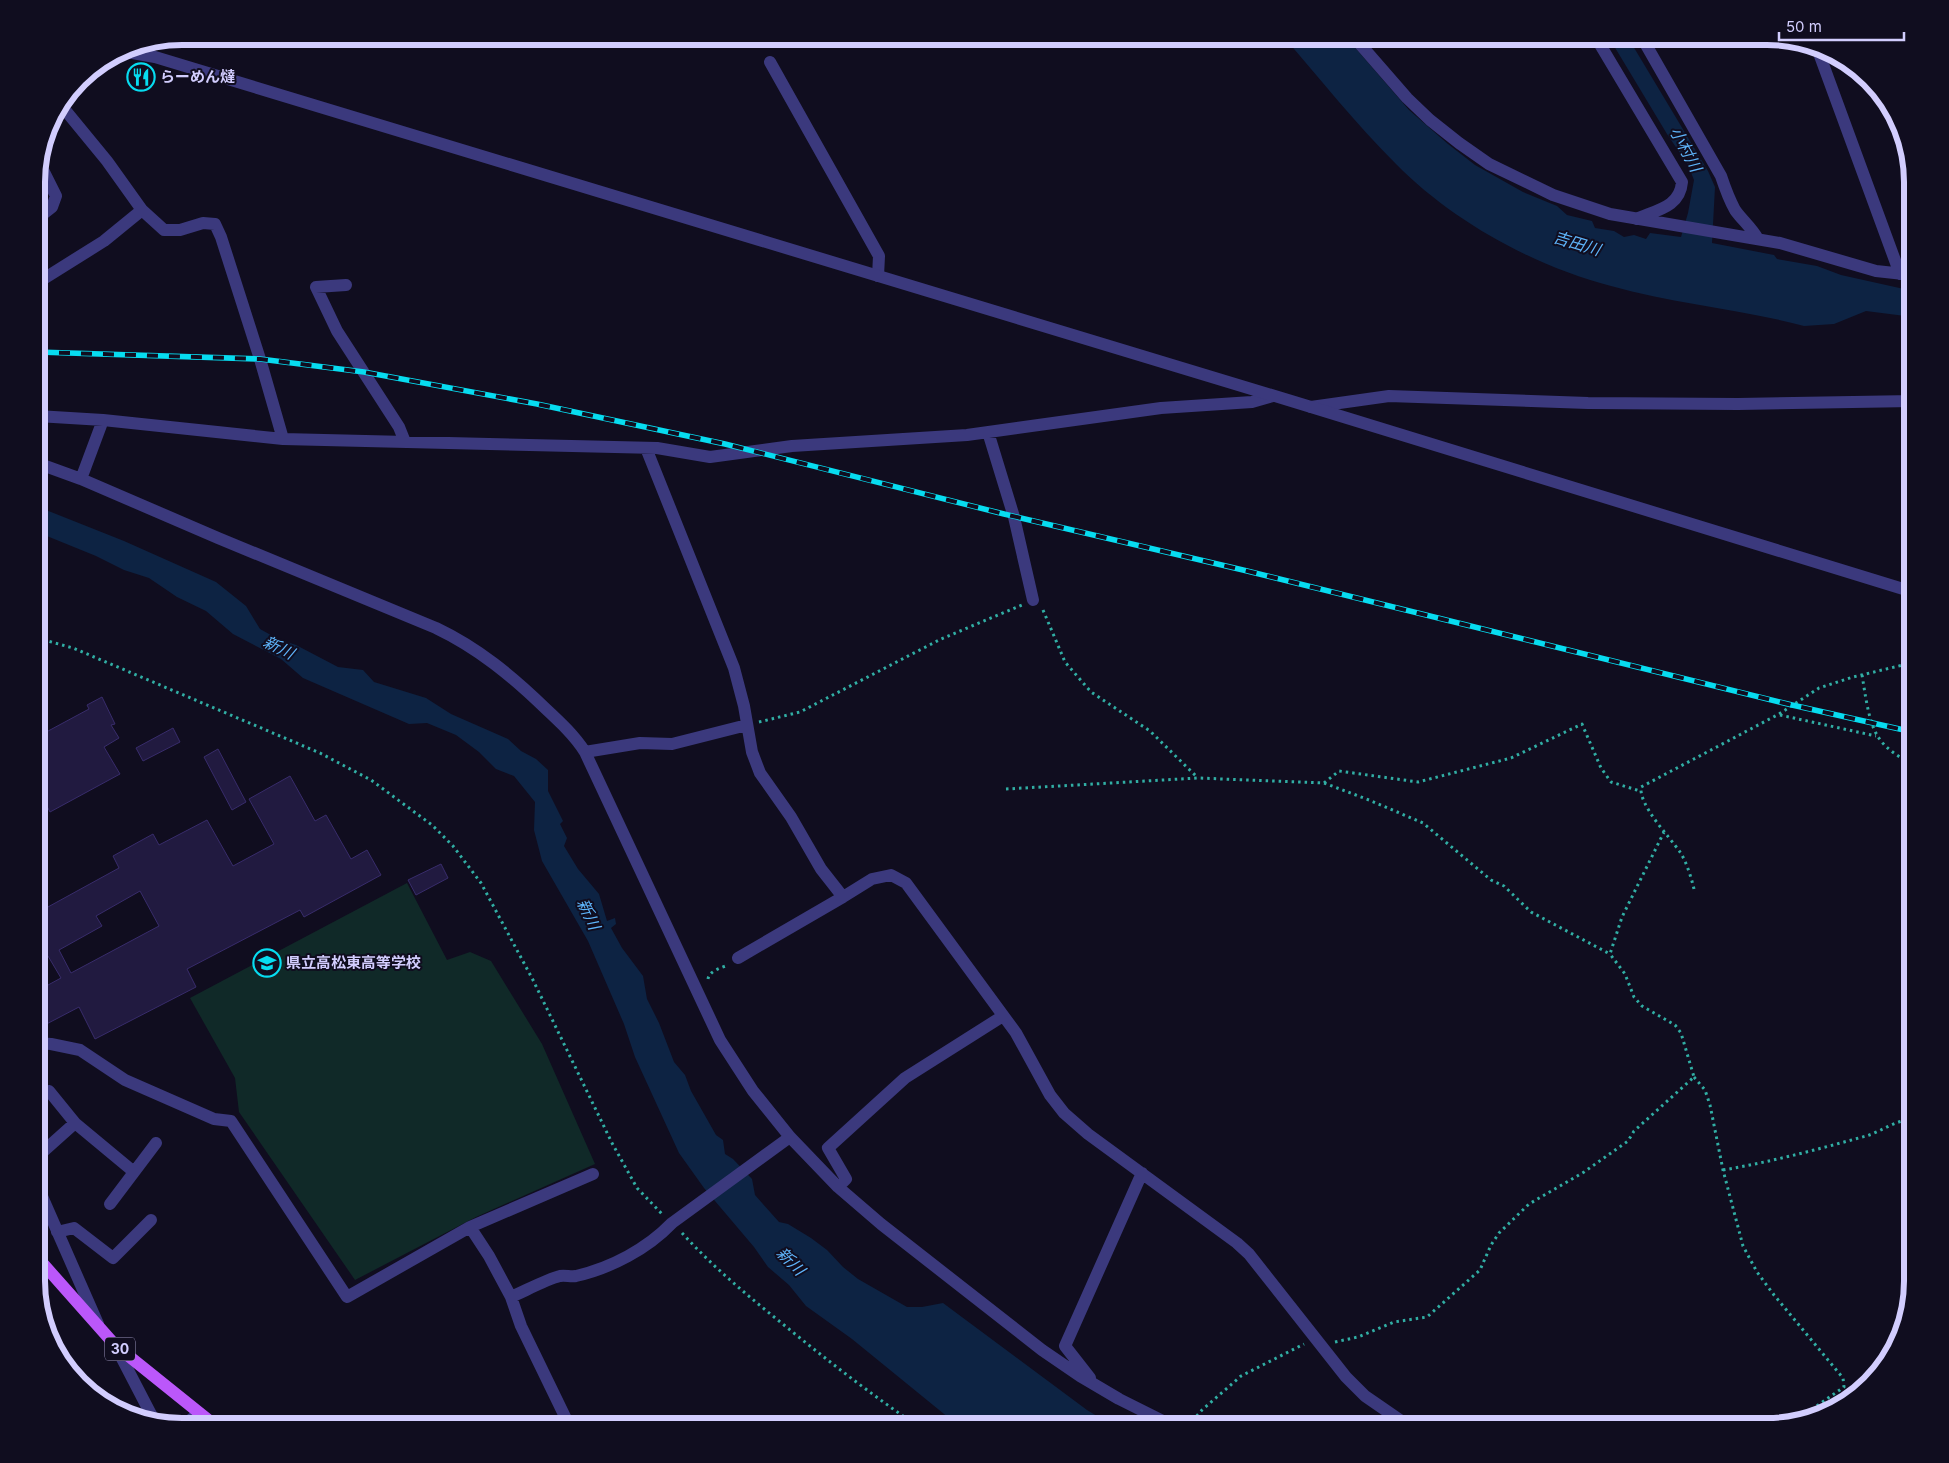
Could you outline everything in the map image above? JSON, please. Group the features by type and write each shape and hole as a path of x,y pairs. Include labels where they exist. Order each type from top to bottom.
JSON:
{"main road":[{"name":"30","path":"45,1267 115,1345 205,1418"}],"street":[{"path":"1361,45 1407,98 1430,120 1489,164 1553,195 1610,214 1780,242 1876,271 1904,274"},
{"path":"1601,45 1682,182 1682,191 1675,202 1636,218"},
{"path":"1646,45 1721,176 1729,198 1737,212 1750,226 1758,239"},
{"path":"135,53 155,57 1311,407 1904,589"},
{"path":"1827,59 1904,269"},
{"path":"770,62 879,256 878,276"},
{"path":"66,110 107,161 142,210 164,230 180,230 203,223 215,224 227,255 283,439"},
{"path":"45,174 56,196 52,207 45,212"},
{"path":"45,277 104,241 142,210"},
{"path":"346,285 316,287 337,330 399,427 405,442"},
{"path":"45,417 103,420 283,439 657,448 710,457 792,446 847,444 988,432 1161,408 1252,402 1273,396"},
{"path":"1311,407 1389,396 1588,403 1738,404 1904,401"},
{"path":"81,479 103,420"},
{"path":"988,432 1014,517 1033,600"},
{"path":"646,448 734,668 752,752 760,773 791,817 821,869 843,897"},
{"path":"45,466 81,479 436,628 463,641 492,661 522,686 560,722 585,752 666,929 720,1040 753,1091 790,1137 838,1187 881,1224 1042,1350 1094,1385 1156,1418"},
{"path":"585,752 640,743 672,744 747,725"},
{"path":"738,958 872,879 891,875 906,883 1016,1033 1050,1095 1064,1113 1088,1134 1249,1254 1346,1377 1365,1396 1397,1418"},
{"path":"838,1187 846,1179 828,1148 905,1078 1003,1016"},
{"path":"45,1044 80,1050 125,1080 214,1119 231,1121 347,1297 470,1227 593,1174"},
{"path":"49,1091 75,1122 134,1172"},
{"path":"45,1150 75,1122"},
{"path":"511,1297 560,1276 575,1276 610,1264 658,1238 672,1223 790,1137"},
{"path":"110,1204 156,1143"},
{"path":"1094,1385 1065,1346 1142,1173"},
{"path":"45,1213 57,1232 100,1328"},
{"path":"57,1232 74,1228 113,1258 151,1220"},
{"path":"470,1227 489,1256 511,1297 521,1326 566,1418"},
{"path":"115,1345 151,1414"},
{"path":"192,1418 198,1413"}],"path":[{"path":"747,725 800,712 941,639 1033,600 1041,604 1065,662 1091,692 1150,731 1198,778"},
{"path":"45,640 73,648 320,753 371,780 432,825 453,846 481,883 534,980 612,1142 637,1188 705,1259 734,1285 821,1355 907,1418"},
{"path":"1694,888 1681,854 1640,796 1640,787 1779,714 1819,688 1904,665"},
{"path":"1862,675 1877,736 1898,757 1904,760"},
{"path":"1779,714 1877,736"},
{"path":"1324,783 1338,771 1418,782 1511,758 1582,724 1601,768 1611,782 1640,791"},
{"path":"1006,789 1198,778 1324,783 1423,823 1491,880 1504,886 1532,912 1610,954 1625,974 1634,997 1642,1006 1675,1025 1681,1033 1694,1077 1705,1090 1710,1104 1723,1170 1743,1246 1757,1272 1843,1378 1844,1387 1810,1411"},
{"path":"1610,954 1622,917 1664,832"},
{"path":"708,982 708,976 712,972 738,958"},
{"path":"1195,1418 1241,1376 1305,1344 1320,1345 1358,1337 1394,1322 1427,1317 1480,1270 1495,1239 1529,1204 1584,1172 1628,1141 1634,1130 1694,1077"},
{"path":"1723,1170 1757,1164 1868,1135 1904,1120"}],"green space":[{"path":"407,883 447,960 470,952 491,961 542,1044 595,1164 476,1217 355,1280 239,1112 235,1078 190,998"}],"water":[{"path":"1291,45 1353,45 1409,110 1448,144 1475,165 1523,192 1557,206 1567,215 1592,221 1595,228 1614,231 1624,237 1634,235 1646,239 1650,233 1681,237 1694,180 1688,165 1613,45 1632,45 1708,171 1715,187 1712,243 1774,255 1777,259 1817,266 1841,275 1904,289 1904,316 1866,311 1834,324 1804,326 1635,292 1553,267 1496,239 1442,204 1396,164 1338,101"},
{"name":"新川","path":"45,510 124,541 216,582 246,606 260,629 278,639 296,645 338,667 363,670 374,682 426,698 451,714 508,739 521,751 536,759 548,770 548,791 563,821 560,824 567,838 564,846 578,869 599,894 607,921 615,918 616,924 611,928 622,948 643,976 647,999 659,1023 674,1062 685,1075 691,1091 716,1135 723,1140 725,1154 733,1159 752,1179 755,1195 779,1222 788,1224 811,1238 858,1279 907,1307 922,1307 943,1303 1100,1418 949,1418 852,1339 806,1306 789,1285 768,1267 754,1247 704,1188 679,1153 635,1057 624,1024 588,941 542,861 534,830 535,802 514,776 496,769 479,752 456,735 427,723 409,724 303,678 281,659 233,634 206,611 177,597 149,578 124,570 96,556 45,535"}],"building":[{"path":"102,697 115,724 111,725 119,738 104,747 120,774 50,812 45,802 45,733 89,709 87,705"},
{"path":"173,728 180,742 143,761 136,748"},
{"path":"218,749 246,802 232,810 204,757"},
{"path":"290,776 315,821 326,815 351,859 367,850 381,875 304,917 300,910 187,969 196,987 95,1039 79,1007 45,1025 45,987 61,978 48,956 45,958 45,909 119,868 113,856 153,834 159,845 207,820 233,866 274,844 249,799","holes":["140,891 159,926 71,973 59,950 102,926 96,916"]},
{"path":"441,864 448,878 416,895 408,880"}],"railway":[{"path":"45,352 260,359 364,372 537,404 725,444 1004,514 1243,570 1792,705 1904,730"}],"place":[{"name":"らーめん燵","path":"141,77"},
{"name":"県立高松東高等学校","path":"267,963"}],"water label":[{"name":"小村川","path":"1686,149"},
{"name":"吉田川","path":"1577,243"}]}
